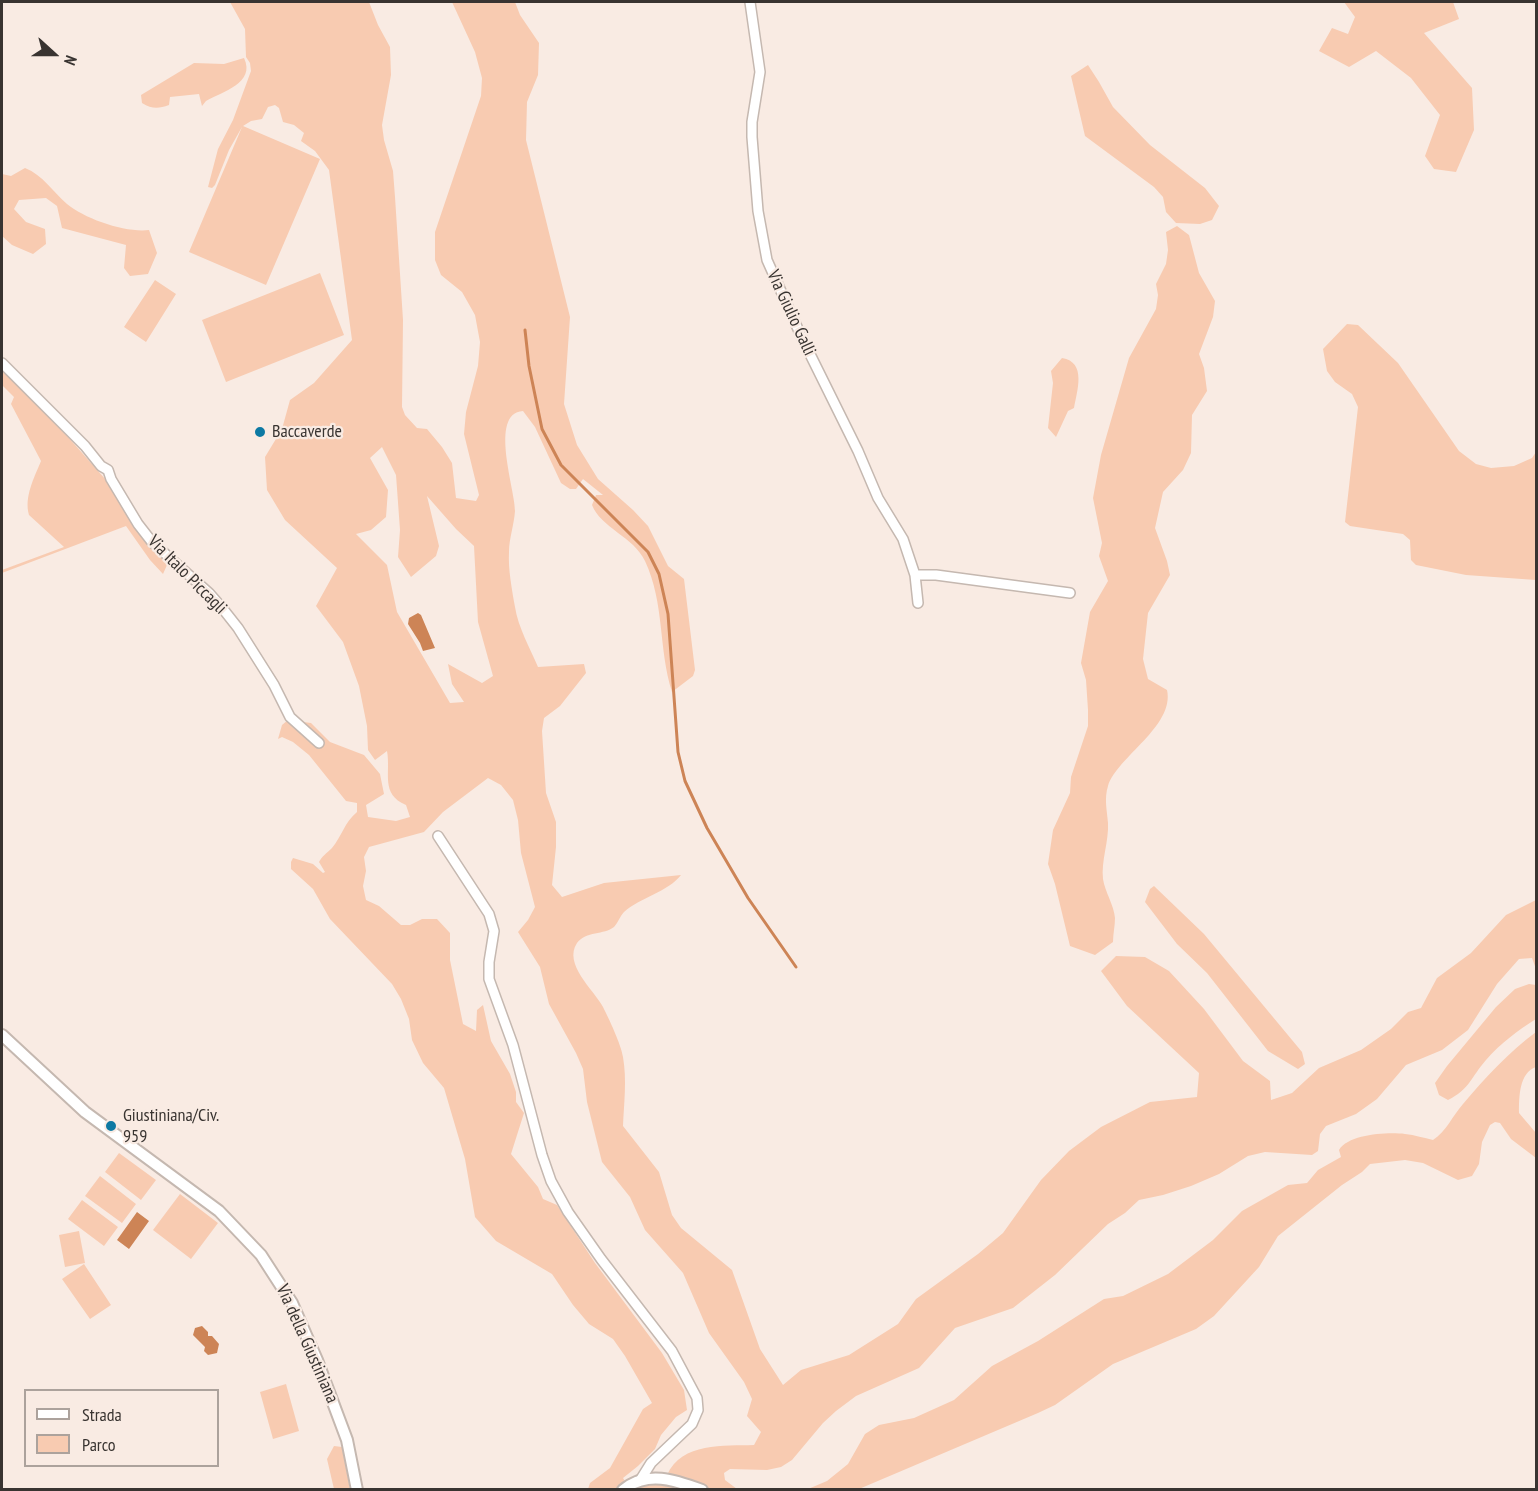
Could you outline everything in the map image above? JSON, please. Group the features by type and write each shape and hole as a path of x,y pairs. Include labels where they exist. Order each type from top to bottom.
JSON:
{"street":[{"name":"Via Giulio Galli","path":"750,2 760,72 752,122 752,137 758,211 766,260 858,450 878,498 903,539 915,575 918,603"},
{"name":"Via Italo Piccagli","path":"2,363 85,446 101,466 108,470 138,524 152,542 209,592 238,628 274,685 290,717 319,743"},
{"path":"915,575 936,575 1070,593"},
{"path":"438,836 489,914 493,924 495,932 489,962 489,979 513,1045 551,1181 568,1212 601,1259 672,1352 696,1394 698,1406 694,1421 649,1466 641,1479 623,1490"},
{"name":"Via della Giustiniana","path":"2,1035 85,1112 210,1204 239,1230 261,1255 289,1298 317,1360 344,1431 357,1490"},
{"path":"641,1479 656,1478 697,1488"}],"green space":[{"path":"230,2 369,2 390,47 391,75 382,125 393,171 395,197 403,320 402,407 405,415 417,428 427,429 452,463 456,498 476,501 479,495 464,434 466,412 478,366 480,342 475,315 462,292 441,275 435,260 435,232 481,96 482,78 475,52 452,2 515,2 520,15 539,43 538,75 527,102 526,140 570,317 564,404 577,445 598,479 648,526 668,566 684,579 695,670 693,676 672,692 656,593 645,561 633,545 596,513 592,505 596,495 603,495 583,479 576,489 570,489 561,483 535,427 523,411 513,415 507,425 505,439 515,511 509,559 510,580 521,630 538,667 584,664 586,673 560,706 544,718 542,731 546,793 556,822 552,885 562,897 604,883 681,875 669,886 624,912 614,927 581,939 574,951 574,959 576,968 603,1007 622,1052 625,1083 623,1126 659,1172 672,1215 681,1228 732,1270 760,1349 783,1385 801,1370 849,1355 898,1324 916,1299 1003,1233 1041,1180 1069,1151 1101,1127 1150,1102 1197,1097 1199,1073 1127,1006 1101,971 1116,956 1145,957 1169,971 1204,1009 1243,1061 1270,1081 1271,1100 1292,1093 1319,1068 1361,1050 1391,1029 1408,1012 1421,1008 1437,978 1471,953 1506,915 1536,900 1536,969 1532,958 1519,959 1497,984 1468,1030 1442,1050 1406,1065 1377,1099 1356,1114 1326,1126 1320,1134 1318,1151 1312,1155 1265,1152 1248,1156 1219,1174 1191,1186 1139,1200 1108,1224 1055,1275 1013,1308 955,1328 919,1368 856,1396 823,1423 792,1460 781,1467 767,1470 730,1469 724,1473 725,1480 737,1489 634,1489 588,1489 590,1483 610,1468 643,1409 652,1403 613,1339 589,1324 552,1274 496,1241 475,1217 465,1159 444,1088 423,1063 412,1040 409,1019 401,999 392,984 330,919 313,889 291,869 293,858 313,864 323,873 325,872 319,862 332,848 357,812 357,803 346,801 309,755 293,742 282,737 278,739 282,725 288,720 311,723 330,742 364,755 380,774 384,794 366,805 368,817 396,821 410,817 406,805 393,795 390,789 387,751 375,760 368,750 367,726 359,686 343,642 316,606 337,568 285,520 267,490 265,457 282,429 290,400 314,383 352,340 329,170 315,151 301,141 304,133 294,125 283,122 279,108 275,105 268,107 262,119 251,121 243,126 320,159 266,285 189,252 242,127 229,150 215,185 212,188 208,187 218,149 233,120 251,71 246,57 245,29","holes":["382,447 396,475 400,530 398,557 411,577 436,556 439,546 427,496 474,546 478,622 493,676 482,683 448,664 452,684 464,702 450,703 397,612 387,565 356,534 371,530 386,517 388,490 370,458","488,778 501,785 513,800 518,820 521,853 535,907 518,932 540,967 549,1004 583,1069 587,1102 602,1162 630,1197 645,1230 683,1273 709,1333 744,1382 752,1399 747,1416 761,1432 754,1445 705,1448 683,1457 674,1464 667,1475 681,1486 676,1488 650,1483 634,1489 628,1486 623,1478 655,1449 661,1435 676,1417 687,1410 684,1390 662,1353 595,1263 557,1205 543,1199 538,1187 511,1154 524,1113 516,1102 516,1092 510,1074 491,1041 483,1005 477,1010 476,1031 463,1024 450,960 450,933 437,919 422,919 410,925 401,925 379,906 366,900 363,886 366,871 364,857 369,847 424,832 443,812"]},
{"path":"1344,2 1453,2 1459,19 1424,33 1472,88 1474,130 1456,172 1434,169 1425,156 1440,115 1411,78 1376,51 1349,67 1319,51 1332,28 1348,34 1355,17"},
{"path":"244,58 246,67 241,80 228,90 206,101 202,106 199,94 170,97 169,105 162,107 155,108 142,103 141,95 194,63 224,64"},
{"path":"1088,65 1113,107 1150,145 1205,188 1219,206 1212,220 1200,224 1176,223 1166,212 1163,197 1154,187 1085,136 1071,76"},
{"path":"25,168 43,179 67,204 84,215 118,227 149,230 157,253 148,274 130,276 124,268 126,245 62,228 57,206 46,198 19,200 14,209 26,222 45,229 46,244 33,254 12,245 2,236 2,174 11,176"},
{"path":"1177,226 1189,235 1199,273 1215,301 1213,317 1199,354 1204,368 1207,391 1192,415 1191,453 1183,470 1163,492 1155,528 1170,575 1148,613 1143,659 1148,679 1167,690 1167,703 1154,729 1113,775 1108,786 1106,800 1108,830 1103,879 1114,913 1115,924 1113,942 1095,955 1070,946 1048,864 1053,830 1070,793 1071,777 1088,726 1086,680 1081,663 1090,612 1108,581 1099,556 1102,543 1093,498 1101,455 1129,358 1156,309 1158,295 1156,284 1166,264 1168,250 1166,232"},
{"path":"320,273 344,335 226,382 202,320"},
{"path":"155,280 176,294 146,342 124,327"},
{"path":"1347,324 1358,325 1398,363 1459,451 1476,464 1491,468 1514,466 1532,458 1536,452 1536,580 1466,575 1416,565 1411,560 1410,540 1403,534 1350,526 1345,522 1358,407 1352,394 1335,382 1327,371 1323,349"},
{"path":"1062,358 1075,365 1078,371 1078,386 1074,408 1068,411 1056,437 1048,428 1053,383 1051,371"},
{"path":"2,369 106,480 127,515 167,565 163,574 126,526 2,573 2,570 64,547 29,515 29,494 41,461 11,404 14,397 2,385"},
{"path":"1154,886 1204,934 1302,1052 1305,1064 1298,1069 1268,1051 1207,973 1177,944 1145,902 1150,889"},
{"path":"1529,984 1536,985 1536,1019 1497,1048 1461,1092 1448,1100 1439,1095 1435,1083 1447,1066 1496,1007 1515,989"},
{"path":"1536,1032 1536,1067 1526,1074 1523,1080 1519,1113 1536,1133 1536,1158 1511,1139 1500,1123 1495,1122 1490,1125 1482,1142 1479,1164 1472,1176 1458,1180 1423,1163 1405,1160 1370,1164 1278,1236 1259,1267 1214,1316 1196,1329 1113,1364 1055,1405 859,1489 808,1489 827,1481 848,1464 865,1434 879,1425 914,1418 954,1400 992,1366 1038,1341 1104,1299 1123,1296 1168,1274 1213,1240 1242,1211 1288,1185 1307,1183 1318,1170 1341,1157 1339,1150 1351,1140 1388,1133 1409,1134 1433,1140 1442,1133 1459,1108 1489,1075"},
{"path":"119,1153 156,1180 141,1200 105,1172"},
{"path":"100,1176 136,1204 122,1223 85,1196"},
{"path":"180,1194 218,1223 191,1259 153,1230"},
{"path":"82,1200 118,1227 104,1246 68,1219"},
{"path":"79,1231 85,1263 65,1267 59,1235"},
{"path":"84,1264 111,1305 90,1319 62,1279"},
{"path":"286,1384 299,1431 273,1439 260,1392"},
{"path":"334,1446 342,1447 350,1489 334,1489 327,1459"}],"shaded area":[{"path":"418,613 421,615 435,648 423,651 408,624 409,618"},
{"path":"137,1212 149,1221 129,1249 117,1240"},
{"path":"202,1326 208,1332 208,1336 212,1336 219,1344 217,1353 208,1355 204,1351 205,1347 193,1335 195,1328"}],"waterway":[{"path":"525,330 529,366 542,429 561,465 648,552 659,574 668,614 678,752 685,781 707,828 748,898 796,967"}],"place":[{"name":"Baccaverde","path":"260,432"},
{"name":"Giustiniana/Civ. 959","path":"111,1126"}]}
